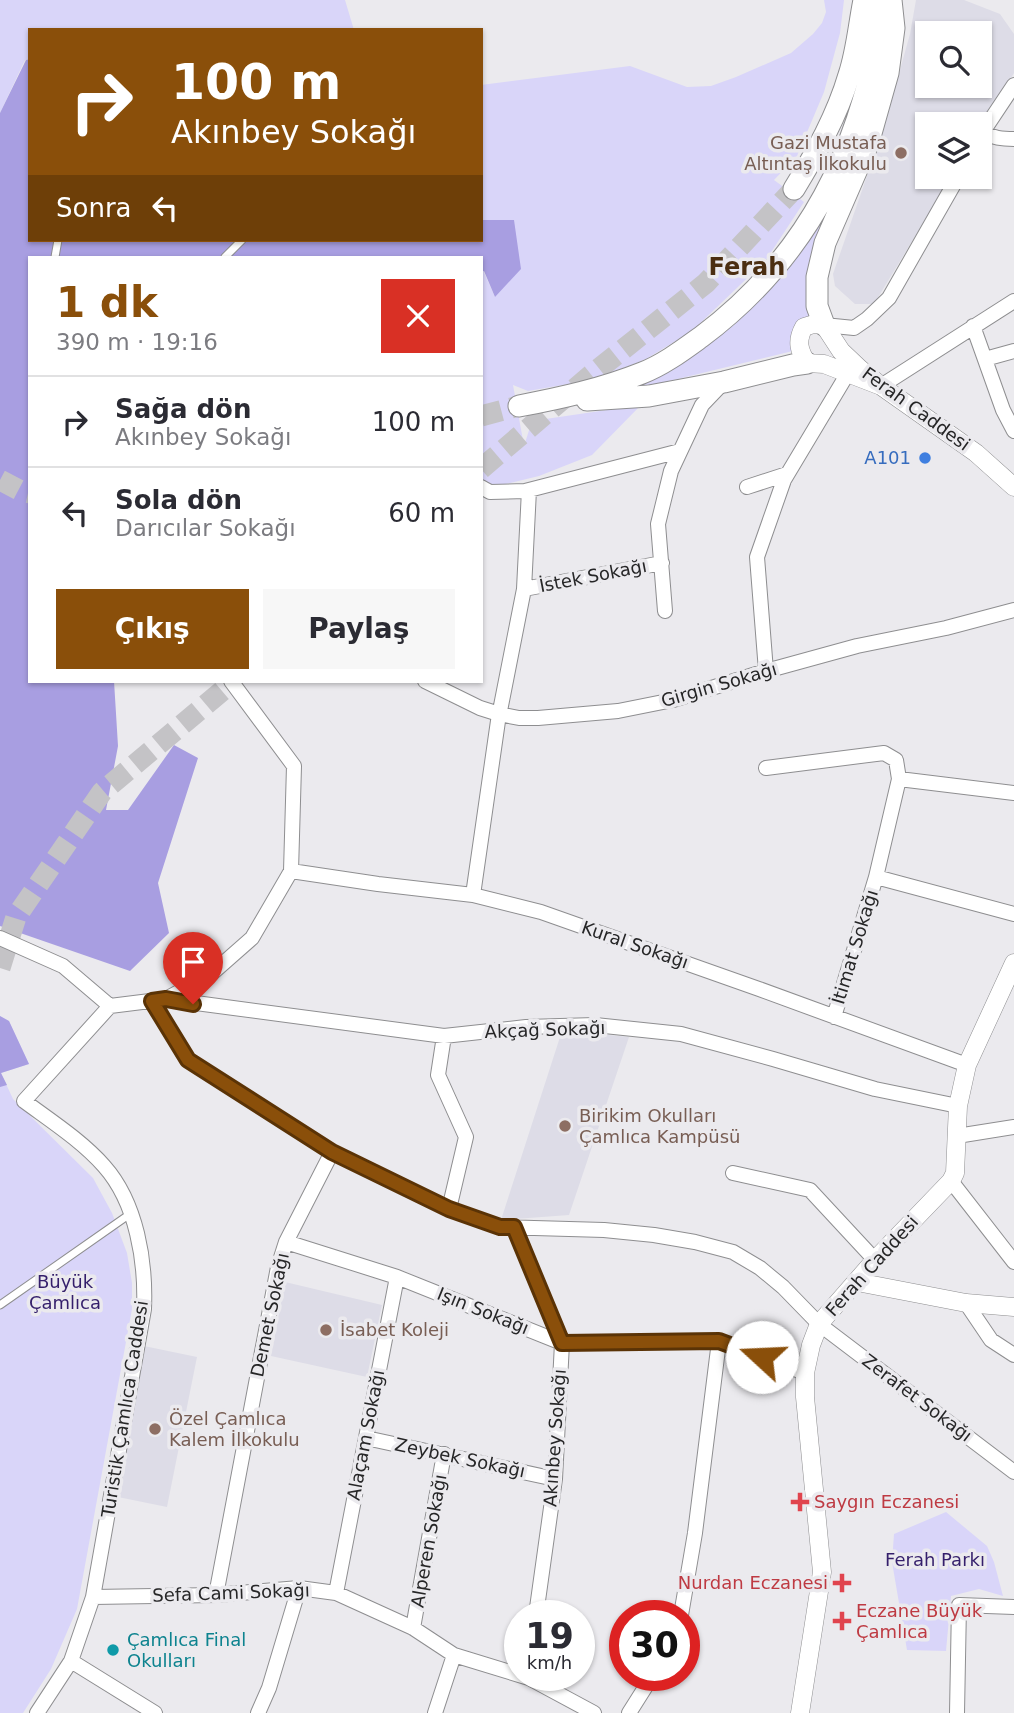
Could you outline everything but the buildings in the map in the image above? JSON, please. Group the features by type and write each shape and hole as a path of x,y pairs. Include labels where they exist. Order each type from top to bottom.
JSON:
{"main road":[{"path":"794,189 829,127 849,75 864,0"},
{"path":"807,363 724,382 629,398 519,406 597,389 645,372 682,351 722,321 751,295 782,261 816,212 847,149 872,73 880,0"},
{"path":"824,325 817,306 817,277 825,243 868,144 888,73 894,28 891,0"}],"street":[{"path":"992,118 1014,85"},
{"path":"992,137 1014,139"},
{"path":"951,189 889,298 854,328 814,324 804,327 800,335 799,350 807,363 824,364 881,386 1014,301"},
{"name":"Ferah Caddesi","path":"824,325 841,351 881,386 976,453 1014,487"},
{"path":"973,326 1003,410 1014,430"},
{"path":"985,359 1014,351"},
{"path":"766,671 757,556 788,474 848,373"},
{"path":"665,611 658,524 671,471 702,405 724,382"},
{"path":"483,487 490,492 529,489 680,451"},
{"path":"747,487 788,474"},
{"path":"473,895 499,714 524,589 529,489"},
{"name":"İstek Sokağı","path":"524,589 662,563"},
{"name":"Girgin Sokağı","path":"429,683 480,708 519,718 618,711 673,700 857,646 946,628 1014,610"},
{"path":"0,938 64,966 110,1006 159,1000 210,975 252,939 291,871 294,766 232,683"},
{"path":"766,768 884,753 896,760 899,779 1014,793"},
{"name":"İtimat Sokağı","path":"834,1017 876,877 899,779"},
{"name":"Kural Sokağı","path":"291,871 473,895 541,912 967,1065"},
{"path":"876,877 1014,914"},
{"path":"1014,963 967,1065 958,1106 955,1173 951,1181 1014,1262"},
{"name":"Akçağ Sokağı","path":"159,1000 444,1036 526,1027 595,1025 681,1034 876,1089 958,1106"},
{"name":"Zerafet Sokağı","path":"159,1000 188,1060 332,1152 449,1209 500,1227 604,1230 654,1235 733,1252 760,1268 819,1324 1014,1472"},
{"name":"Turistik Çamlıca Caddesi","path":"37,1713 71,1661 93,1597 144,1309 145,1285 139,1240 131,1213 119,1188 105,1167 80,1144 24,1101 110,1006"},
{"path":"444,1036 438,1074 466,1137 449,1209"},
{"path":"957,1136 1014,1127"},
{"name":"Demet Sokağı","path":"215,1595 278,1267 286,1242 332,1152"},
{"path":"733,1173 810,1190 875,1260"},
{"name":"Ferah Caddesi","path":"800,1713 822,1572 804,1397 805,1373 811,1345 819,1324 875,1260 951,1181"},
{"name":"Akınbey Sokağı","path":"514,1227 562,1343 555,1479 538,1600"},
{"name":"Işın Sokağı","path":"286,1242 397,1277 562,1343 719,1341 805,1373"},
{"name":"Alaçam Sokağı","path":"336,1592 397,1277"},
{"path":"857,1282 967,1303 1014,1307"},
{"path":"967,1303 990,1340 1014,1355"},
{"path":"684,1600 695,1533 719,1341"},
{"name":"Zeybek Sokağı","path":"366,1438 555,1479"},
{"name":"Alperen Sokağı","path":"413,1628 444,1454"},
{"path":"258,1713 269,1688 299,1588"},
{"name":"Sefa Cami Sokağı","path":"93,1597 215,1595 299,1588 336,1592 413,1628 454,1655 504,1669"},
{"path":"957,1713 959,1605 1014,1607"},
{"path":"435,1713 454,1655"},
{"path":"71,1661 155,1713"},
{"name":"Sefa Cami Sokağı","path":"555,1691 594,1713"},
{"path":"629,1713 643,1691"}],"lane":[{"path":"226,256 241,242"},
{"path":"0,1305 131,1213"}],"shaded area":[{"name":"Gazi Mustafa Altıntaş İlkokulu","path":"916,0 964,0 1000,14 1014,34 1014,73 990,112 915,112 915,189 944,189 874,304 855,304 835,286 833,274 885,124 910,34"},
{"path":"26,60 28,242 483,242 483,220 514,220 521,269 495,297 483,271 483,256 28,256 28,683 114,683 118,746 106,810 128,810 174,745 198,758 158,883 169,933 130,971 0,926 0,113"},
{"path":"0,1016 9,1021 29,1064 1,1073 7,1085 0,1087"},
{"name":"Birikim Okulları Çamlıca Kampüsü","path":"560,1037 629,1037 569,1215 501,1220"},
{"name":"İsabet Koleji","path":"285,1282 382,1305 367,1377 271,1356"},
{"name":"Özel Çamlıca Kalem İlkokulu","path":"144,1346 197,1357 167,1507 118,1497"}],"green space":[{"path":"0,0 345,0 353,28 28,28 28,59 25,60 0,113"},
{"path":"824,0 844,0 840,33 824,92 797,156 774,180 804,202 766,260 692,331 646,359 597,379 528,391 513,385 524,446 532,421 641,405 592,455 539,476 489,488 483,484 483,270 495,297 514,220 483,220 483,85 630,66 687,87 711,86 791,53 813,34 822,23 826,12"},
{"path":"841,189 818,315 805,348 624,392 671,371 734,325 796,258"},
{"name":"Büyük Çamlıca","path":"0,1016 9,1021 29,1064 1,1073 13,1099 93,1178 112,1213 127,1253 132,1283 132,1309 77,1609 51,1669 23,1713 0,1713"},
{"name":"Ferah Parkı","path":"946,1512 987,1546 1003,1596 979,1589 951,1596 946,1651 907,1650 892,1562 894,1534"}],"tunnel":[{"path":"483,467 591,375 706,283 794,189"},
{"path":"483,415 519,406"},
{"path":"0,480 28,493"},
{"path":"0,968 16,917 102,792 232,683"}],"place":[{"name":"Gazi Mustafa Altıntaş İlkokulu","path":"901,153"},
{"name":"A101","path":"925,458"},
{"name":"Birikim Okulları Çamlıca Kampüsü","path":"565,1126"},
{"name":"İsabet Koleji","path":"326,1330"},
{"name":"Özel Çamlıca Kalem İlkokulu","path":"155,1429"},
{"name":"Saygın Eczanesi","path":"800,1502"},
{"name":"Nurdan Eczanesi","path":"842,1583"},
{"name":"Eczane Büyük Çamlıca","path":"842,1621"},
{"name":"Çamlıca Final Okulları","path":"113,1650"}],"district":[{"name":"Ferah","path":"747,267"}],"route":[{"path":"193,1004 166,999 152,1001 188,1060 332,1152 449,1209 500,1227 514,1227 562,1343 719,1341 762,1357"}]}
